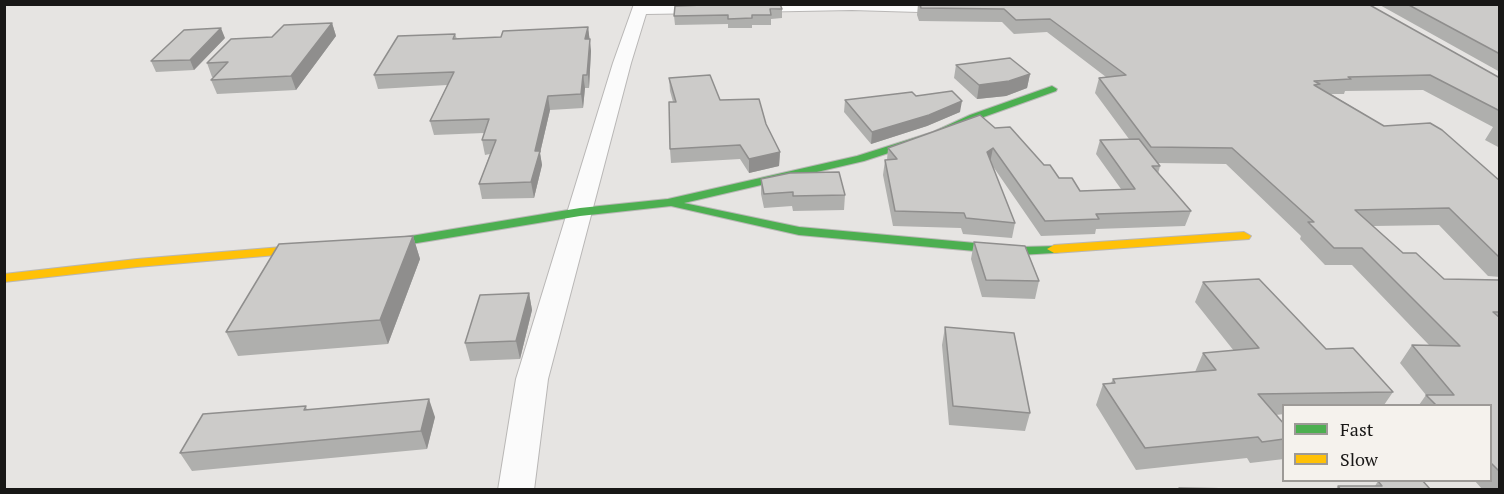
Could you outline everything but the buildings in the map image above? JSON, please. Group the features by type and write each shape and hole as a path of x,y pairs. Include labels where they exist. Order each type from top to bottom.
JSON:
{"street":[{"path":"516,489 532,379 622,63 641,7 728,8 852,5 969,8"},
{"path":"359,244 405,241 580,212 668,203 860,159 937,134 974,117 1052,89"},
{"path":"668,203 799,231 1019,251 1244,236"},
{"path":"4,278 137,263 336,246"}],"traffic: fast":[{"path":"370,244 405,241 580,212 668,203 860,159 937,134 974,117 1052,89"},
{"path":"676,205 799,231 1019,251 1054,249"}],"traffic: slow":[{"path":"1054,249 1244,236"},
{"path":"4,278 137,263 318,248"}]}
